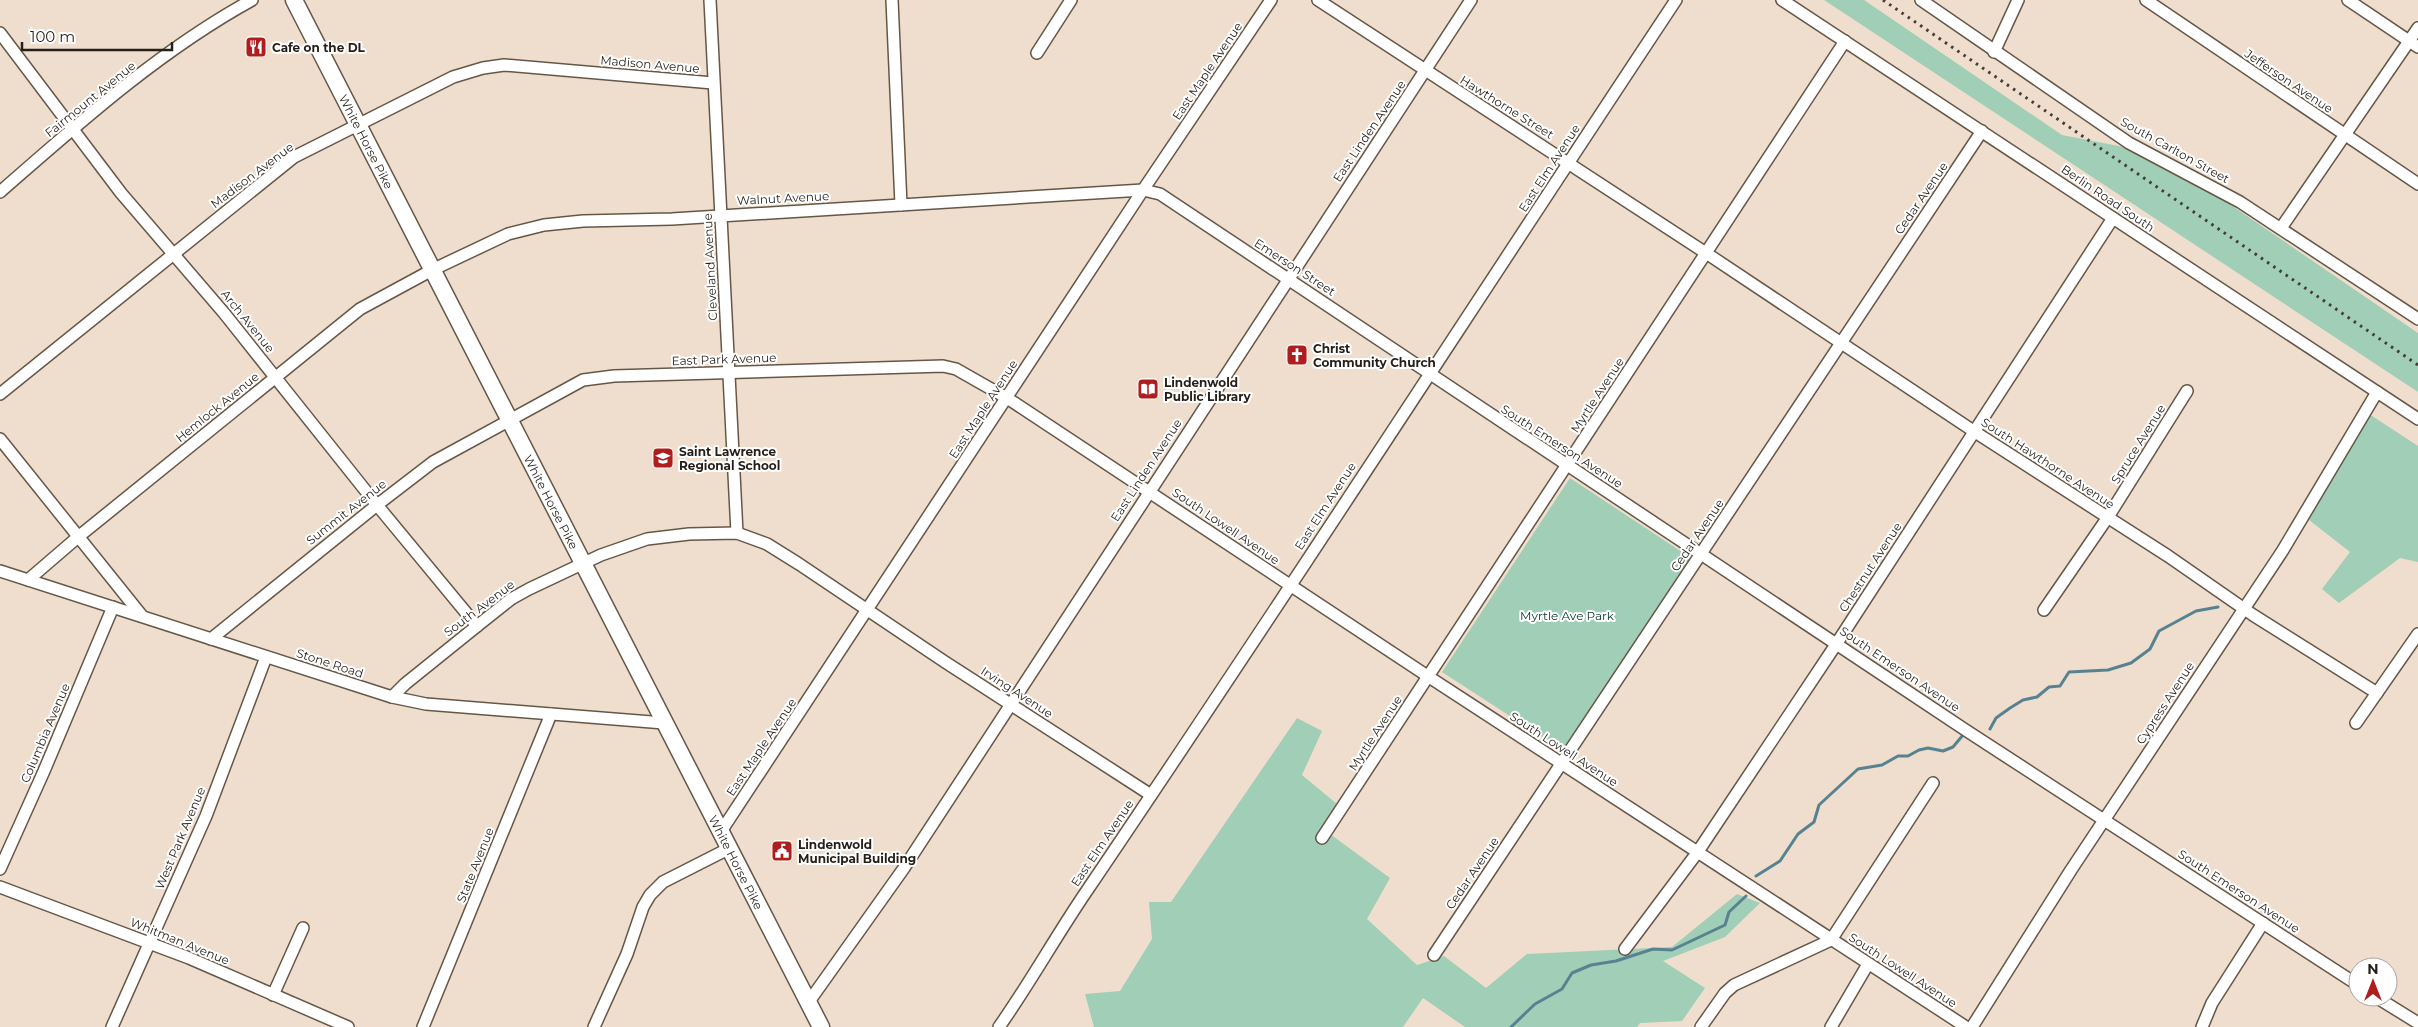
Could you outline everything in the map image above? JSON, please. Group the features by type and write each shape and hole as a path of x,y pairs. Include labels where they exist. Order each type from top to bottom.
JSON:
{"highway":[{"name":"White Horse Pike","path":"294,0 820,1027"}],"street":[{"name":"Fairmount Avenue","path":"0,192 72,129 183,42 215,20 252,0"},
{"name":"Cleveland Avenue","path":"710,0 737,534"},
{"path":"892,0 901,205"},
{"path":"1037,53 1071,0"},
{"name":"East Maple Avenue","path":"720,833 1143,190 1271,0"},
{"name":"Hawthorne Street","path":"1318,0 1706,253"},
{"name":"East Linden Avenue","path":"808,1003 904,868 1149,490 1471,0"},
{"name":"East Elm Avenue","path":"1001,1026 1075,909 1428,374 1570,164 1676,0"},
{"name":"Berlin Road South","path":"1782,0 2418,419"},
{"name":"South Carlton Street","path":"1921,0 1994,52 2130,143 2240,202 2418,319"},
{"path":"1994,52 2018,0"},
{"name":"Jefferson Avenue","path":"2146,0 2418,184"},
{"path":"2348,0 2414,44"},
{"path":"2281,228 2344,134 2414,44 2418,28"},
{"name":"Arch Avenue","path":"0,33 121,193 174,253 276,377 377,505 477,626"},
{"name":"Myrtle Avenue","path":"1322,838 1845,41"},
{"name":"Madison Avenue","path":"0,394 294,157 452,77 483,68 504,65 713,83"},
{"name":"Cedar Avenue","path":"1434,955 1982,131"},
{"name":"Walnut Avenue","path":"432,270 508,234 544,224 1143,190"},
{"name":"Emerson Street","path":"1143,190 1160,194 1428,374"},
{"name":"Chestnut Avenue","path":"1625,949 1697,853 1837,643 2113,218"},
{"name":"South Hawthorne Avenue","path":"1706,253 2244,609 2377,692"},
{"name":"Hemlock Avenue","path":"28,580 78,537 360,309 432,270"},
{"name":"East Park Avenue","path":"509,420 583,380 614,376 926,364 950,367"},
{"name":"South Lowell Avenue","path":"950,367 1007,398 1149,490 1561,764 1966,1027"},
{"name":"South Emerson Avenue","path":"1428,374 2104,820 2348,978"},
{"name":"Spruce Avenue","path":"2044,610 2108,518 2187,391"},
{"name":"Cypress Avenue","path":"1972,1027 2104,820 2283,550 2376,392"},
{"name":"Summit Avenue","path":"211,640 433,462 509,420"},
{"path":"0,439 142,616"},
{"name":"South Avenue","path":"392,697 405,684 511,599 624,545 647,539 689,534 737,534 768,544 868,610"},
{"name":"Stone Road","path":"0,571 392,697 424,704 664,722"},
{"name":"Columbia Avenue","path":"0,869 44,771 113,607"},
{"name":"Irving Avenue","path":"868,610 1152,795"},
{"path":"2356,723 2418,634"},
{"name":"West Park Avenue","path":"112,1027 206,816 266,657"},
{"name":"State Avenue","path":"423,1027 551,714"},
{"path":"1701,1027 1725,993 1734,985 1831,940 1932,783"},
{"path":"594,1027 627,954 643,906 650,895 663,882 728,849"},
{"name":"Whitman Avenue","path":"0,887 149,943 348,1027"},
{"path":"2202,1027 2212,1003 2263,922"},
{"path":"273,995 303,928"},
{"path":"1831,1027 1868,964"},
{"path":"2392,1007 2418,1023"}],"green space":[{"path":"1824,0 1864,0 2062,135 2155,153 2418,333 2418,392"},
{"path":"2369,414 2418,446 2418,562 2400,558 2339,603 2322,589 2350,552 2304,516"},
{"name":"Myrtle Ave Park","path":"1570,478 1691,558 1564,751 1442,672"},
{"path":"1297,718 1322,731 1302,775 1343,809 1330,834 1390,878 1367,919 1417,965 1444,956 1486,988 1527,954 1672,947 1737,894 1760,903 1725,937 1663,961 1705,988 1682,1021 1640,1023 1637,1027 1465,1027 1423,998 1403,1027 1094,1027 1085,994 1120,991 1152,939 1149,902 1171,902"}],"waterway":[{"path":"1990,729 1996,718 2023,700 2037,697 2049,687 2060,686 2069,672 2108,670 2131,663 2150,649 2159,631 2196,611 2218,607"},
{"path":"1756,876 1780,861 1798,834 1814,822 1819,805 1858,769 1882,765 1898,756 1908,756 1928,748 1943,751 1953,747 1963,735"},
{"path":"1511,1027 1535,1004 1562,989 1572,973 1591,965 1616,961 1653,949 1672,950 1725,925 1729,912 1746,896"}],"railway":[{"path":"1883,0 2418,365"}],"place":[{"name":"Cafe on the DL","path":"256,47"},
{"name":"Christ Community Church","path":"1297,355"},
{"name":"Lindenwold Public Library","path":"1148,389"},
{"name":"Saint Lawrence Regional School","path":"663,458"},
{"name":"Lindenwold Municipal Building","path":"782,851"}]}
